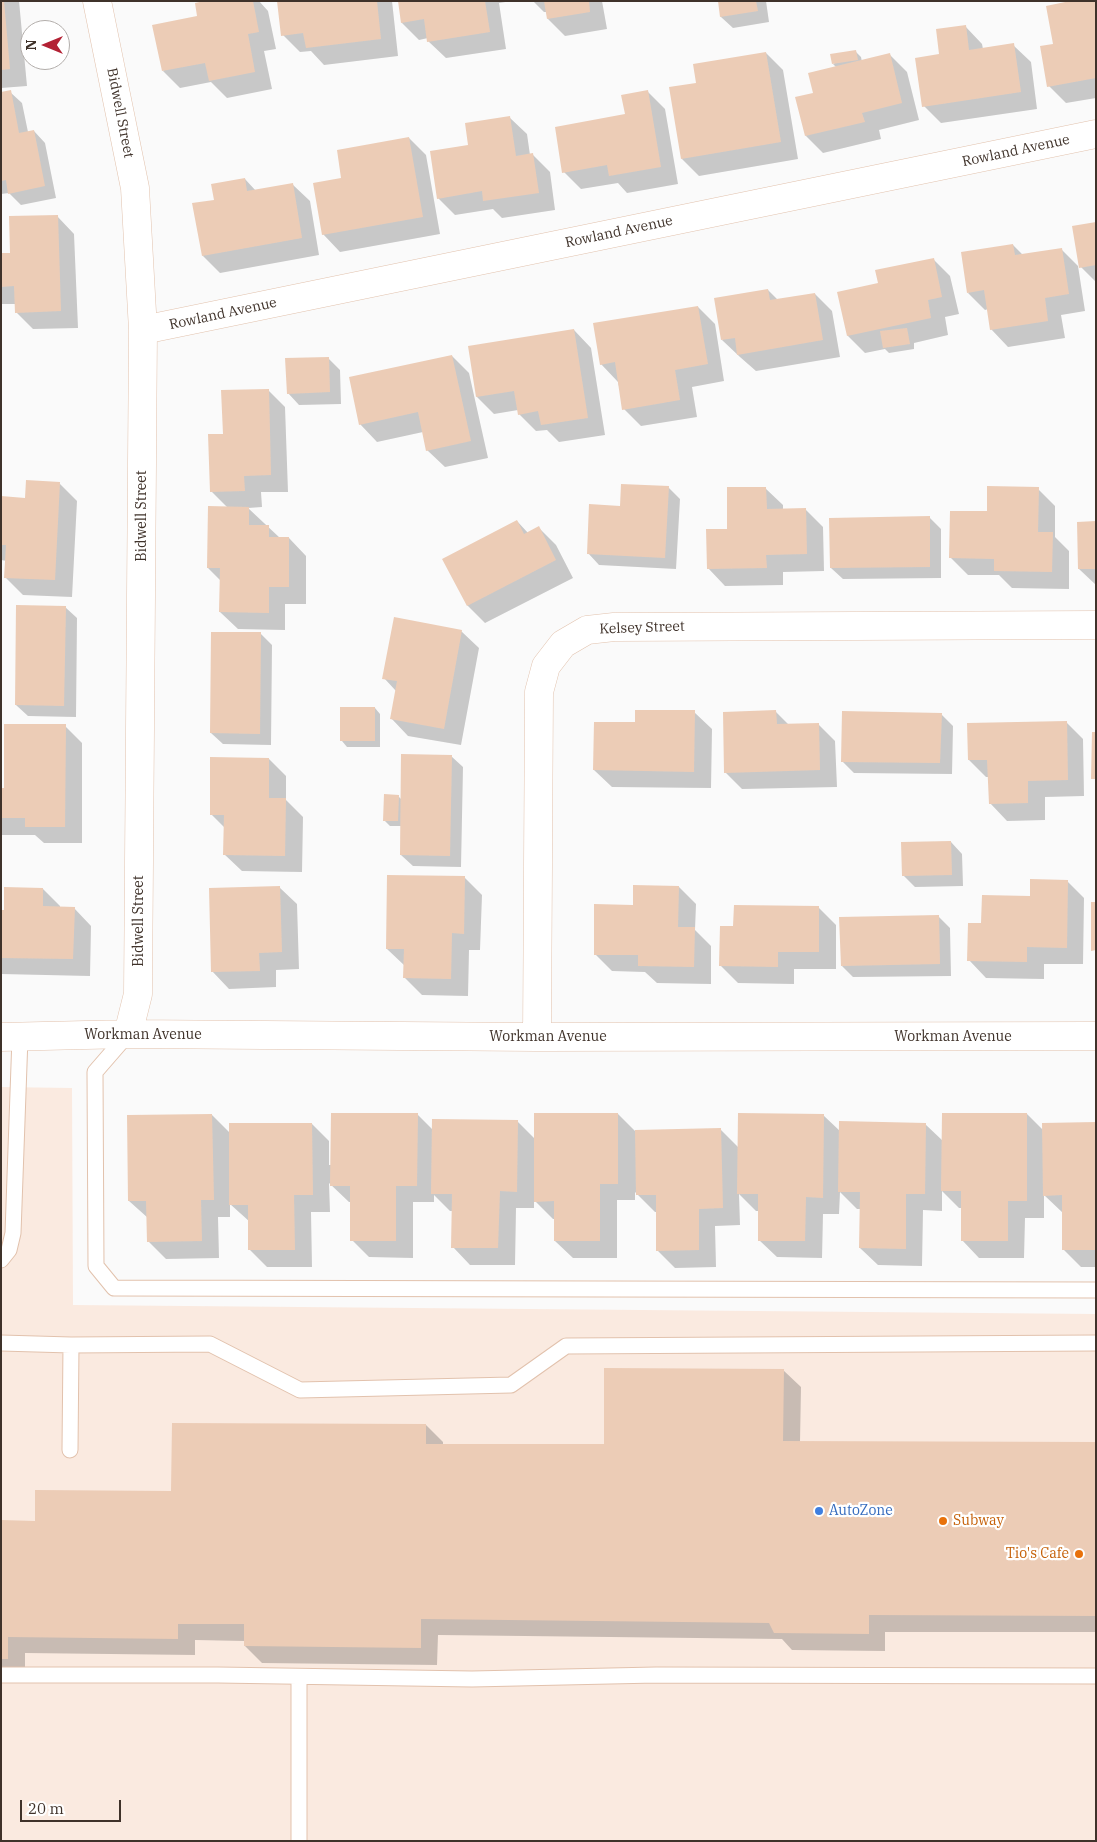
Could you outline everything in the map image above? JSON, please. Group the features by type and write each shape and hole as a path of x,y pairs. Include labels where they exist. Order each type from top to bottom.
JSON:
{"street":[{"name":"Bidwell Street","path":"98,1 134,188 143,330 138,994 128,1034"},
{"name":"Rowland Avenue","path":"143,330 1096,134"},
{"name":"Kelsey Street","path":"537,1037 539,692 546,666 563,644 586,630 614,626 1096,625"},
{"name":"Workman Avenue","path":"11,1037 128,1034 537,1037 1096,1036"}],"lane":[{"path":"128,1034 95,1072 96,1266 114,1288 1096,1290"},
{"path":"1,1260 10,1250 13,1233 11,1037"},
{"path":"1,1343 71,1345 210,1344 300,1390 511,1385 566,1346 1096,1343"},
{"path":"70,1450 71,1345"},
{"path":"1,1675 481,1679 656,1675 1096,1676"},
{"path":"299,1677 299,1841"}],"shaded area":[{"path":"1,1087 72,1088 73,1305 1096,1314 1096,1841 1,1841"}],"building":[{"path":"1,1 4,1 10,69 1,70"},
{"path":"204,1 253,1 259,32 248,34 255,72 209,81 205,63 162,71 152,25 197,16 195,3"},
{"path":"277,1 377,1 381,39 306,48 303,33 281,36"},
{"path":"398,1 485,1 490,32 427,42 424,19 401,23"},
{"path":"544,1 589,1 590,12 547,19"},
{"path":"718,1 756,1 758,11 720,17"},
{"path":"1070,1 1096,1 1096,78 1047,87 1040,46 1053,44 1046,6"},
{"path":"966,25 969,50 1014,43 1021,92 922,107 915,58 939,54 936,29"},
{"path":"856,50 858,60 832,64 830,54"},
{"path":"766,52 781,142 681,159 669,87 696,83 693,64"},
{"path":"890,53 902,103 862,113 865,122 805,136 795,97 813,93 808,73"},
{"path":"11,90 19,133 34,130 45,186 8,194 6,180 1,181 1,92"},
{"path":"648,90 661,167 609,176 607,165 562,173 555,127 625,114 621,95"},
{"path":"510,116 516,156 533,153 539,193 483,201 482,191 437,199 430,151 468,145 465,123"},
{"path":"409,137 423,217 322,235 313,183 341,178 337,150"},
{"path":"245,178 247,191 293,183 302,238 202,256 192,203 214,200 211,184"},
{"path":"58,215 61,311 15,313 14,286 1,287 1,253 10,253 9,216"},
{"path":"1096,222 1096,265 1079,268 1072,226"},
{"path":"1013,244 1015,255 1062,248 1069,294 1045,298 1048,321 990,330 984,290 967,293 961,252"},
{"path":"934,258 942,297 928,300 931,318 847,336 837,292 878,283 875,270"},
{"path":"768,289 770,300 815,293 823,340 737,355 735,338 721,340 714,298"},
{"path":"698,306 708,364 675,370 680,400 622,410 615,362 600,365 593,323"},
{"path":"907,328 910,344 883,348 880,331"},
{"path":"574,329 588,418 541,425 538,411 518,415 514,391 476,397 468,346"},
{"path":"452,355 471,441 426,451 418,412 359,425 349,377"},
{"path":"329,357 330,392 287,394 285,358"},
{"path":"269,389 271,475 244,476 245,491 210,492 208,434 223,434 221,390"},
{"path":"26,480 60,482 55,580 4,578 6,545 1,545 1,496 25,498"},
{"path":"621,484 669,486 665,558 587,554 589,504 620,506"},
{"path":"987,486 1039,487 1038,532 1053,532 1052,572 994,571 994,559 949,558 950,511 987,511"},
{"path":"727,487 766,487 767,509 806,508 807,554 766,555 767,568 707,569 706,529 727,529"},
{"path":"208,506 249,507 249,525 269,525 269,537 289,537 289,587 269,587 269,613 219,612 220,568 207,568"},
{"path":"930,516 930,567 830,568 829,518"},
{"path":"517,520 524,534 539,526 556,560 467,606 442,559"},
{"path":"1096,521 1096,569 1078,569 1077,522"},
{"path":"16,605 66,606 64,706 15,705"},
{"path":"394,617 462,630 444,729 390,719 397,681 382,679"},
{"path":"211,632 261,632 260,734 210,733"},
{"path":"340,707 375,707 375,741 340,741"},
{"path":"635,710 695,710 694,772 593,770 594,722 635,722"},
{"path":"776,710 777,724 819,723 820,770 724,773 723,712"},
{"path":"842,711 942,713 940,763 841,762"},
{"path":"1067,721 1068,780 1028,781 1028,803 989,804 987,760 968,760 967,723"},
{"path":"4,724 66,724 65,827 25,827 25,818 1,818 1,788 4,788"},
{"path":"1092,732 1096,732 1096,779 1091,779"},
{"path":"401,754 452,755 450,856 400,855"},
{"path":"210,757 269,758 269,798 286,798 285,856 223,855 224,815 210,815"},
{"path":"384,794 399,795 398,821 383,821"},
{"path":"951,841 952,875 902,876 901,842"},
{"path":"387,875 465,876 464,934 452,933 451,979 403,978 404,949 386,949"},
{"path":"1030,879 1068,880 1067,948 1027,947 1027,962 967,961 968,923 981,923 982,895 1030,896"},
{"path":"633,885 679,886 678,927 695,927 694,967 638,966 638,955 594,955 594,904 633,905"},
{"path":"280,886 282,952 259,953 260,971 211,972 209,888"},
{"path":"4,887 43,888 43,906 75,907 73,959 1,958 1,910 4,910"},
{"path":"1091,902 1096,902 1096,950 1091,951"},
{"path":"734,905 819,906 819,952 778,952 778,967 719,966 720,926 733,926"},
{"path":"939,915 940,964 841,966 839,917"},
{"path":"331,1113 418,1113 417,1186 396,1186 396,1241 350,1241 350,1186 330,1186"},
{"path":"534,1113 618,1113 618,1184 600,1184 600,1241 554,1241 554,1201 534,1202"},
{"path":"738,1113 824,1114 823,1198 806,1197 805,1241 758,1241 758,1194 737,1194"},
{"path":"942,1113 1027,1113 1027,1201 1008,1201 1008,1241 961,1241 961,1191 941,1191"},
{"path":"212,1114 214,1200 201,1200 202,1241 147,1242 146,1201 128,1201 127,1115"},
{"path":"432,1119 518,1120 517,1192 500,1191 498,1248 451,1248 452,1194 431,1194"},
{"path":"839,1121 926,1123 925,1194 906,1194 906,1249 859,1248 860,1192 838,1192"},
{"path":"1096,1122 1096,1250 1062,1250 1062,1195 1043,1196 1042,1123"},
{"path":"229,1123 312,1123 313,1195 294,1195 295,1250 248,1250 248,1205 229,1205"},
{"path":"721,1128 723,1208 699,1209 699,1250 656,1251 656,1195 636,1195 635,1130"},
{"path":"604,1368 784,1369 783,1441 1096,1442 1096,1616 869,1615 869,1634 774,1633 769,1623 421,1619 421,1648 244,1646 244,1624 178,1624 178,1639 8,1637 8,1659 1,1659 1,1520 35,1521 35,1490 171,1491 172,1423 426,1424 426,1444 604,1444"}],"place":[{"name":"AutoZone","path":"819,1511"},
{"name":"Subway","path":"943,1521"},
{"name":"Tio's Cafe","path":"1079,1554"}]}
